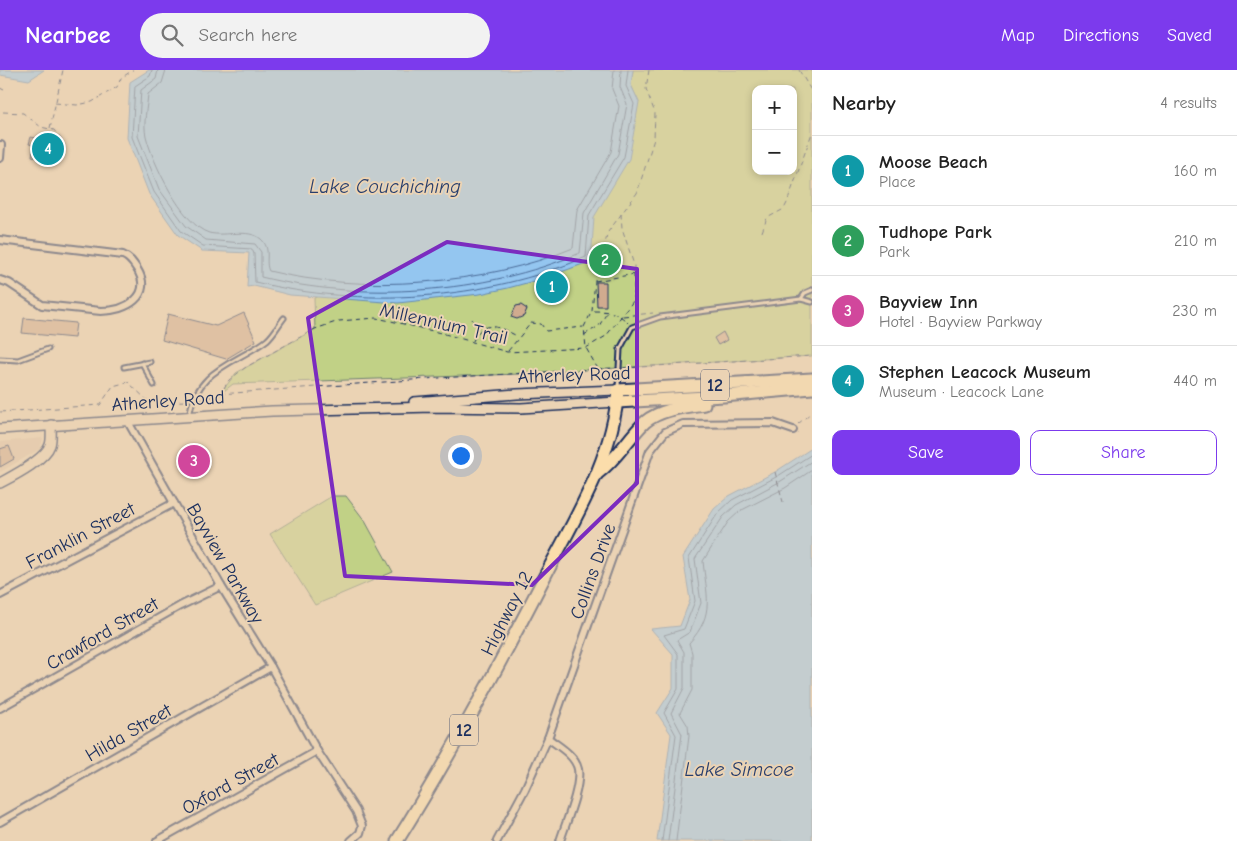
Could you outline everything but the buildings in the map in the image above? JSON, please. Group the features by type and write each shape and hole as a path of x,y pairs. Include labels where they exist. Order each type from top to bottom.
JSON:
{"highway":[{"name":"Atherley Road","path":"618,390 812,379"},
{"name":"Atherley Road","path":"617,402 764,394 812,388"},
{"name":"Highway 12","path":"397,841 469,722 597,474 611,436 618,390"},
{"path":"597,474 613,462 642,426 653,417 680,408 764,394"}],"main road":[{"name":"Atherley Road","path":"0,429 338,408 517,394 618,390"},
{"name":"Atherley Road","path":"338,408 521,408 617,402"},
{"path":"0,483 46,452 51,443 51,425"}],"street":[{"path":"0,145 0,158"},
{"path":"0,240 123,255 131,260 143,282 142,290 138,296 124,307 111,311 101,311 42,305 9,283 0,280"},
{"name":"Bayview Parkway","path":"127,420 221,586 271,667 317,751"},
{"name":"Collins Drive","path":"497,841 525,789 548,738 650,452 665,432 683,424 773,423 793,430"},
{"name":"Franklin Street","path":"0,595 174,503"},
{"name":"Crawford Street","path":"0,708 180,606 221,586"},
{"name":"Hilda Street","path":"0,822 271,667"},
{"path":"548,738 569,754 578,768 576,789 560,841"},
{"path":"317,751 356,811 362,826 360,833 351,841"},
{"name":"Oxford Street","path":"157,841 317,751"}],"lane":[{"path":"801,299 805,293 812,290"},
{"path":"618,390 620,349 632,327 660,317 801,299 812,302"},
{"path":"189,416 192,401 217,368 269,339 284,318"},
{"path":"0,359 18,360 48,349"},
{"path":"124,367 150,362"},
{"path":"142,364 154,386"}],"path":[{"path":"50,129 63,70"},
{"path":"55,103 77,105 92,102 117,87 121,78 133,70"},
{"path":"598,369 586,348 583,335 584,327 592,312 595,281 610,226 638,193 654,139 655,113 646,89 649,70"},
{"path":"798,70 812,92"},
{"path":"0,88 4,90"},
{"path":"2,112 23,113 41,127 54,130 64,142 46,140"},
{"path":"762,232 767,218 784,209 787,203 812,132"},
{"name":"Millennium Trail","path":"220,394 236,373 315,329 340,320 376,318 507,352 586,348 606,336 634,300 635,274 632,254 622,228 621,214"},
{"path":"595,281 635,274"},
{"path":"592,312 608,311 622,316 632,327"},
{"path":"583,335 599,326 608,311"},
{"path":"472,319 479,330"},
{"path":"507,352 518,336 534,322 541,324 546,331 584,327"},
{"path":"472,342 479,330 494,326 518,336"},
{"path":"0,412 97,406 102,404 113,386 128,382 150,402 192,401 209,399 220,394 429,378 812,356"},
{"path":"793,430 804,417 812,412"},
{"path":"776,472 783,502"}],"highlighted area":[{"path":"447,242 637,269 637,483 532,585 345,576 308,318"}],"shaded area":[{"path":"43,438 40,449 0,472 0,442"}],"green space":[{"path":"633,70 812,70 812,356 520,374 233,384 220,394 236,373 315,329 314,298 481,222 639,103 631,85"},
{"path":"332,496 346,496 365,521 393,572 315,605 270,534"}],"water":[{"path":"0,70 44,70 29,80 0,75"},
{"name":"Lake Couchiching","path":"149,70 633,70 631,85 639,102 629,159 594,217 591,261 545,278 508,288 480,294 398,303 290,295 254,286 247,287 249,253 202,251 178,235 149,194 127,138 130,82"},
{"name":"Lake Simcoe","path":"812,448 812,841 657,841 671,734 657,713 673,688 673,654 651,629 680,626 690,600 683,557 714,509 729,496 775,472"}],"place":[{"name":"Stephen Leacock Museum","path":"48,149"},
{"name":"Tudhope Park","path":"605,260"},
{"name":"Moose Beach","path":"552,287"},
{"name":"Bayview Inn","path":"194,461"}]}
